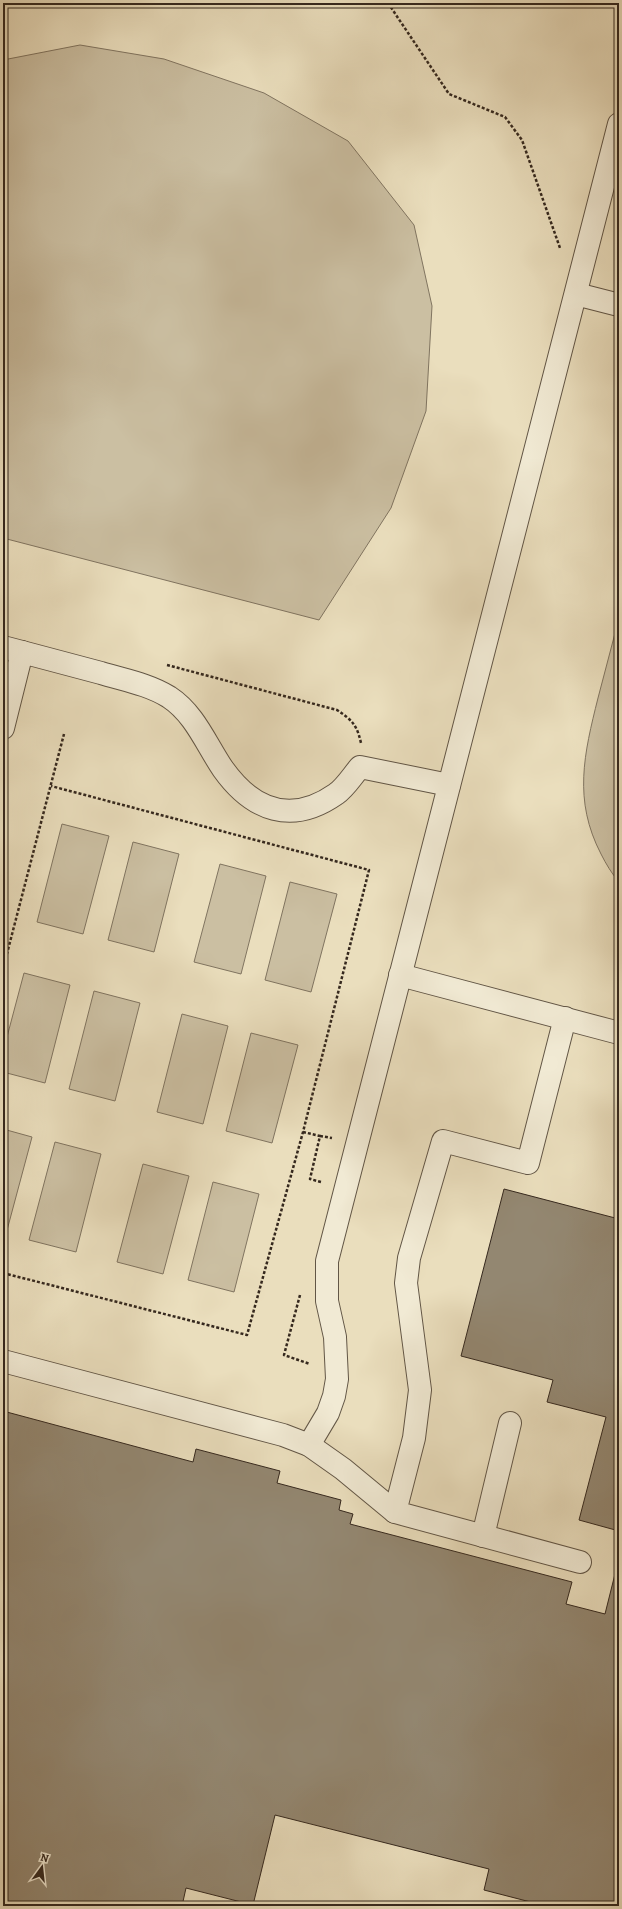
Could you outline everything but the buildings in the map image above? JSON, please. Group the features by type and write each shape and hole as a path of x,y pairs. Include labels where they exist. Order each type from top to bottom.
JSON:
{"lane":[{"path":"309,1446 328,1413 334,1396 337,1379 335,1337 327,1301 327,1261 619,124"},
{"path":"578,286 619,305"},
{"path":"3,728 12,650 146,685 170,698 191,716 223,769 240,790 261,805 284,812 313,808 338,793 360,767 449,785"},
{"path":"400,975 619,1033"},
{"path":"395,1512 414,1438 420,1390 406,1283 409,1258 443,1141 528,1163 566,1018"},
{"path":"3,1361 283,1435 309,1446 343,1469 395,1512 580,1562"},
{"path":"483,1536 510,1423"}],"path":[{"path":"388,3 449,94 504,117 522,140 565,261 578,286"},
{"path":"162,664 337,710 351,719 359,733 363,749 360,767"},
{"path":"3,969 64,734"},
{"path":"3,1273 247,1335 303,1132 369,870 51,786"},
{"path":"320,1136 333,1138"}],"shaded area":[{"path":"80,45 164,59 264,93 348,141 414,225 432,306 426,411 391,508 319,620 3,538 3,60"},
{"path":"619,618 619,882 601,854 592,834 584,796 584,777 585,758 593,719"},
{"path":"62,824 109,836 83,934 37,922"},
{"path":"133,842 179,854 154,952 108,940"},
{"path":"220,864 266,876 241,974 194,962"},
{"path":"290,882 337,894 311,992 265,980"},
{"path":"24,973 70,985 45,1083 3,1072 3,1052"},
{"path":"94,991 140,1003 115,1101 69,1089"},
{"path":"182,1014 228,1026 203,1124 157,1112"},
{"path":"251,1033 298,1045 272,1143 226,1131"},
{"path":"3,1129 32,1137 6,1234 3,1234"},
{"path":"55,1142 101,1154 76,1252 29,1240"},
{"path":"143,1164 189,1176 163,1274 117,1262"},
{"path":"213,1182 259,1194 234,1292 188,1280"}]}
